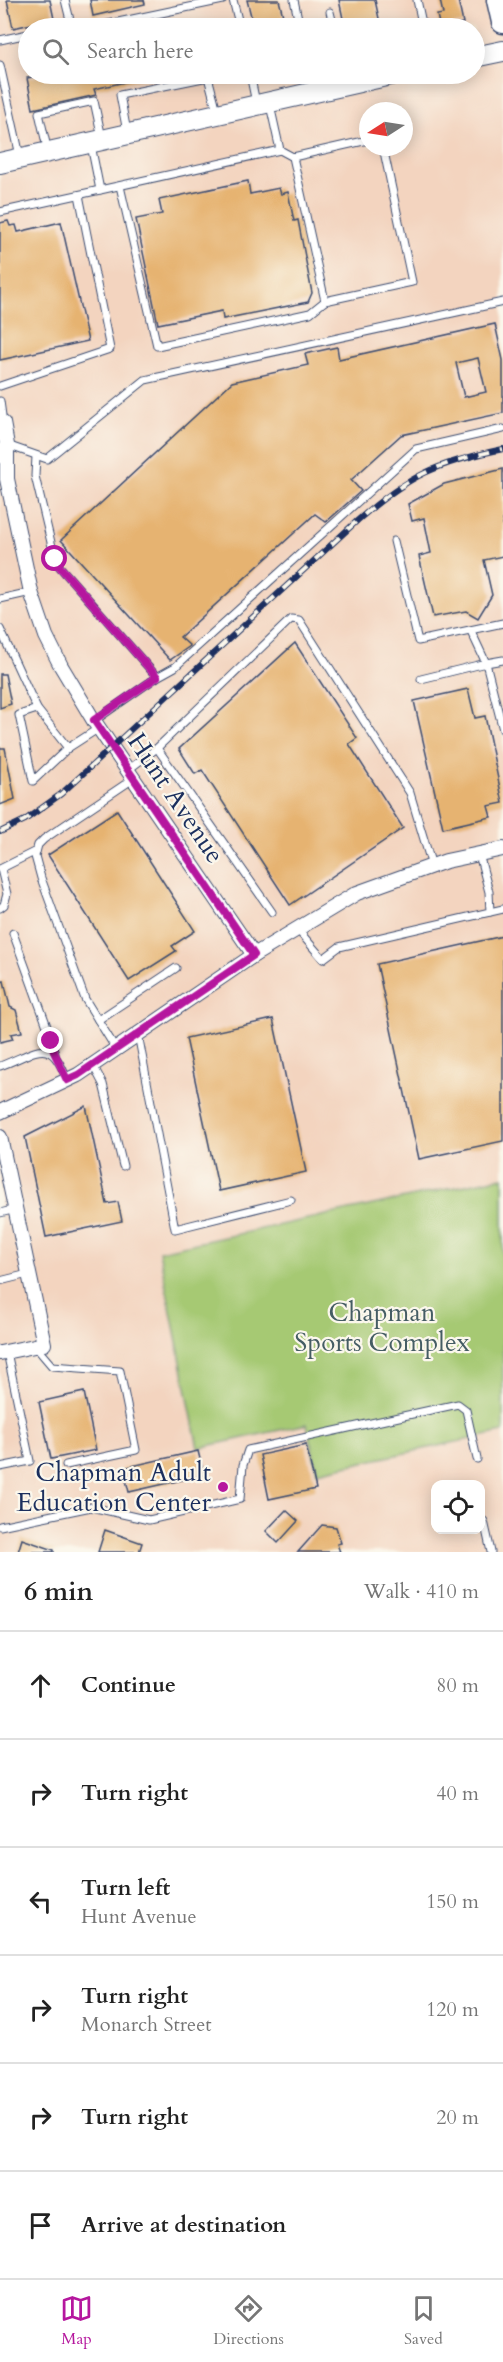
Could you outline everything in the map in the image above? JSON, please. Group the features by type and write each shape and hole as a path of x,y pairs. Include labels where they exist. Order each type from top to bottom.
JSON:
{"main road":[{"path":"498,0 503,22"}],"street":[{"path":"485,55 503,51"},
{"path":"0,163 263,104 310,84"},
{"name":"Hunt Avenue","path":"3,423 7,479 31,592 46,636 61,666 97,724 254,955"},
{"path":"0,1112 93,1065 254,955 357,893 432,866 503,849"},
{"path":"0,1137 16,1209 40,1345 3,1353"}],"lane":[{"path":"65,0 70,18"},
{"path":"137,18 223,0"},
{"path":"233,0 238,18"},
{"path":"294,0 298,18"},
{"path":"417,0 421,18"},
{"path":"330,12 332,18"},
{"path":"0,40 18,36"},
{"path":"0,65 21,158"},
{"path":"127,135 120,95 171,84"},
{"path":"210,84 218,114"},
{"path":"254,84 280,150"},
{"path":"48,152 39,113 93,101 100,190"},
{"path":"0,212 280,150 293,157 359,142"},
{"path":"120,186 157,346 310,313 326,301 412,282 384,156"},
{"path":"293,157 326,301"},
{"path":"0,386 110,349 79,195"},
{"path":"3,446 47,459 146,381 503,302"},
{"path":"0,401 3,423"},
{"path":"36,709 18,715 33,781 97,724 157,677 175,667 416,449 503,429"},
{"path":"36,456 35,476 55,559 157,677"},
{"path":"394,541 418,641 503,623"},
{"path":"0,599 31,592"},
{"path":"116,1050 86,999 41,878 35,856 38,845 131,774 291,620 299,620 410,793 432,866"},
{"path":"471,631 486,663 503,730"},
{"path":"0,633 36,709 68,748"},
{"path":"421,679 503,660"},
{"path":"157,748 272,912"},
{"path":"0,908 4,905 7,894 1,869 36,851"},
{"path":"479,854 489,892 490,912"},
{"path":"297,929 323,959 339,947 503,909"},
{"path":"13,933 55,1054 67,1080"},
{"path":"98,1020 176,968"},
{"path":"138,1034 175,1228 291,1200"},
{"path":"0,1066 42,1050 52,1051 55,1054"},
{"path":"93,1065 103,1084 123,1166"},
{"path":"0,1213 16,1209"},
{"path":"0,1281 28,1274"},
{"path":"40,1345 52,1366 120,1371 136,1450 66,1465"},
{"path":"0,1467 30,1461 3,1353"},
{"path":"0,1526 91,1507 148,1520 240,1499 243,1465 248,1450 458,1404 466,1410 477,1459"},
{"path":"485,1525 491,1552"}],"shaded area":[{"path":"0,0 503,0 503,1177 159,1251 308,1424 318,1472 503,1432 503,1552 0,1552"}],"green space":[{"name":"Chapman Sports Complex","path":"503,1177 503,1432 317,1472 307,1424 198,1448 159,1251"}],"building":[{"path":"7,0 50,0 54,18 18,18 18,27 13,28"},
{"path":"90,0 144,0 145,4 93,16"},
{"path":"247,0 279,0 284,18 252,18"},
{"path":"339,0 375,0 379,18 343,18"},
{"path":"440,0 458,0 462,18 438,18 437,15 443,14"},
{"path":"28,84 116,84 94,89 96,95 33,109"},
{"path":"248,181 250,194 279,188 281,194 288,192 294,221 298,220 312,293 308,302 223,319 222,311 158,324 136,219 162,214 159,200"},
{"path":"8,221 10,226 16,225 18,232 61,222 88,341 0,360 0,223"},
{"path":"495,324 503,360 503,413 401,435 351,480 361,491 326,522 315,514 180,637 190,646 170,660 61,540 232,382 308,365 305,354 337,347 339,359","holes":["478,358 486,392 464,397 456,363"]},
{"path":"503,469 503,556 484,560 492,595 478,618 466,611 433,617 419,556 431,553 424,518 412,521 408,504 444,484"},
{"path":"295,643 357,738 349,744 403,828 290,905 202,770 195,774 179,749"},
{"path":"0,674 5,674 11,704 0,708"},
{"path":"468,689 475,718 485,716 503,803 488,806 491,817 443,828 414,701"},
{"path":"0,748 5,748 15,799 0,805"},
{"path":"117,810 195,931 172,946 176,951 129,981 48,855"},
{"path":"503,936 503,1141 419,1159 377,964"},
{"path":"4,981 10,1007 16,1010 22,1032 11,1034 13,1039 0,1042 0,982"},
{"path":"273,1019 306,1172 219,1191 186,1038"},
{"path":"86,1106 107,1204 118,1202 122,1221 46,1237 25,1137"},
{"path":"84,1392 96,1450 51,1459 39,1402"},
{"path":"306,1445 316,1489 269,1499 260,1455"},
{"path":"198,1451 204,1475 129,1492 123,1468"},
{"path":"286,1510 298,1521 278,1543 266,1531"},
{"path":"322,1525 336,1527 341,1543 337,1544 340,1552 298,1552"},
{"path":"105,1530 142,1543 139,1552 98,1552"},
{"path":"22,1539 54,1550 54,1552 18,1552"}],"railway":[{"path":"0,832 25,820 61,794 358,520 393,492 409,481 442,466 503,449"}],"place":[{"name":"Chapman Adult Education Center","path":"223,1487"}],"route":[{"path":"51,1041 67,1080 78,1075 254,955 94,720 157,677 55,559"}]}
